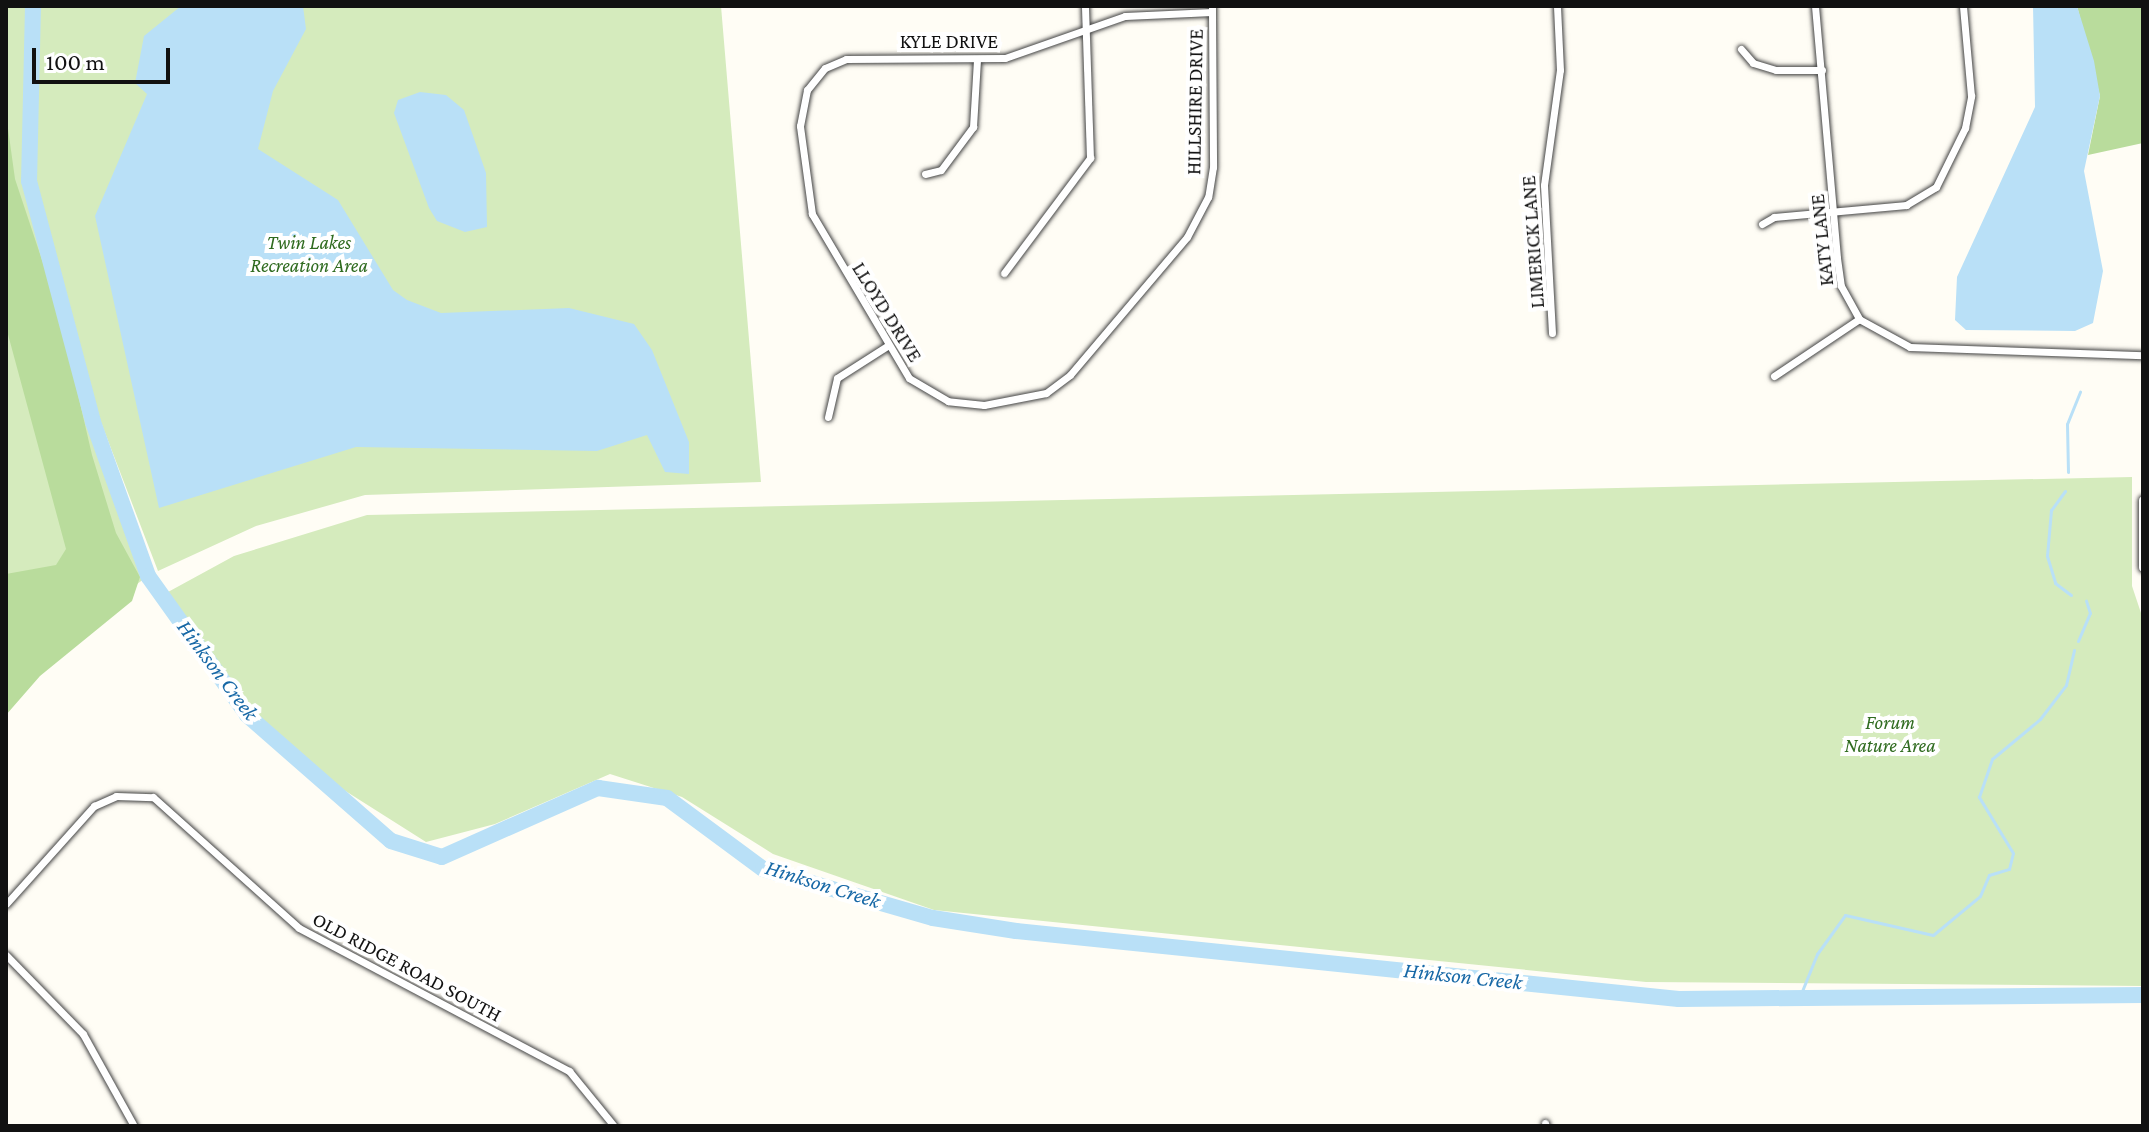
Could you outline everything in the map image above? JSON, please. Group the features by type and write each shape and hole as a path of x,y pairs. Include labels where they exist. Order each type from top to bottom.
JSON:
{"street":[{"path":"1004,273 1090,158 1085,6"},
{"name":"LIMERICK LANE","path":"1552,333 1544,185 1560,70 1557,6"},
{"name":"KATY LANE","path":"1815,6 1841,286 1859,319"},
{"path":"1762,224 1834,212 1906,205 1936,187 1965,128 1971,96 1963,6"},
{"name":"KYLE DRIVE","path":"825,68 866,57 1005,58 1088,28 1143,13 1212,9"},
{"name":"HILLSHIRE DRIVE","path":"1208,197 1212,9"},
{"path":"1741,49 1753,63 1776,70 1822,70"},
{"path":"925,174 941,170 973,127 977,60"},
{"name":"LLOYD DRIVE","path":"825,68 800,110 806,193 819,231 909,378 948,401 1020,403 1046,393 1070,375 1187,237 1208,197"},
{"path":"1774,376 1859,319 1910,347 2143,355"},
{"path":"828,417 837,378 887,346"},
{"path":"2143,500 2143,567"},
{"name":"OLD RIDGE ROAD SOUTH","path":"6,904 94,806 116,796 153,797 299,928 569,1071 614,1126"},
{"path":"6,955 83,1034 134,1126"}],"green space":[{"name":"Twin Lakes Recreation Area","path":"6,6 721,6 761,482 365,495 256,526 158,571 84,378 29,151 29,181 93,422 148,576 25,666 6,690"},
{"path":"2077,6 2143,6 2143,143 2088,155 2100,96"},
{"path":"6,114 15,179 50,284 69,309 73,373 92,455 116,533 140,577 132,601 40,676 6,715 6,574 56,565 66,549 6,327"},
{"name":"Forum Nature Area","path":"2132,477 2132,586 2143,619 2143,986 1646,982 934,910 773,854 682,797 610,774 495,824 426,842 336,785 240,703 168,592 234,556 367,515"}],"water":[{"path":"181,6 303,6 306,29 273,91 258,149 338,200 393,290 407,300 441,313 569,308 634,324 652,350 689,442 689,474 665,472 647,435 597,451 356,447 159,508 95,216 147,94 135,83 144,36"},
{"path":"2033,6 2077,6 2094,61 2100,96 2084,171 2103,271 2093,323 2075,331 1966,330 1955,320 1957,277 2035,107"},
{"path":"420,92 446,95 464,110 486,173 487,227 465,232 437,221 429,208 394,113 398,100"}],"waterway":[{"name":"Hinkson Creek","path":"33,6 29,181 93,422 148,576 247,715 391,841 442,857 598,788 667,798 763,869 933,918 1016,931 1679,999 2143,995"},
{"path":"2068,472 2067,424 2080,392"},
{"path":"2065,491 2051,510 2047,556 2055,583 2071,595"},
{"path":"2078,641 2090,613 2086,601"},
{"path":"1798,1001 1817,954 1845,915 1933,935 1980,896 1989,875 2009,869 2013,853 1979,797 1992,759 2040,719 2066,685 2074,650"}]}
